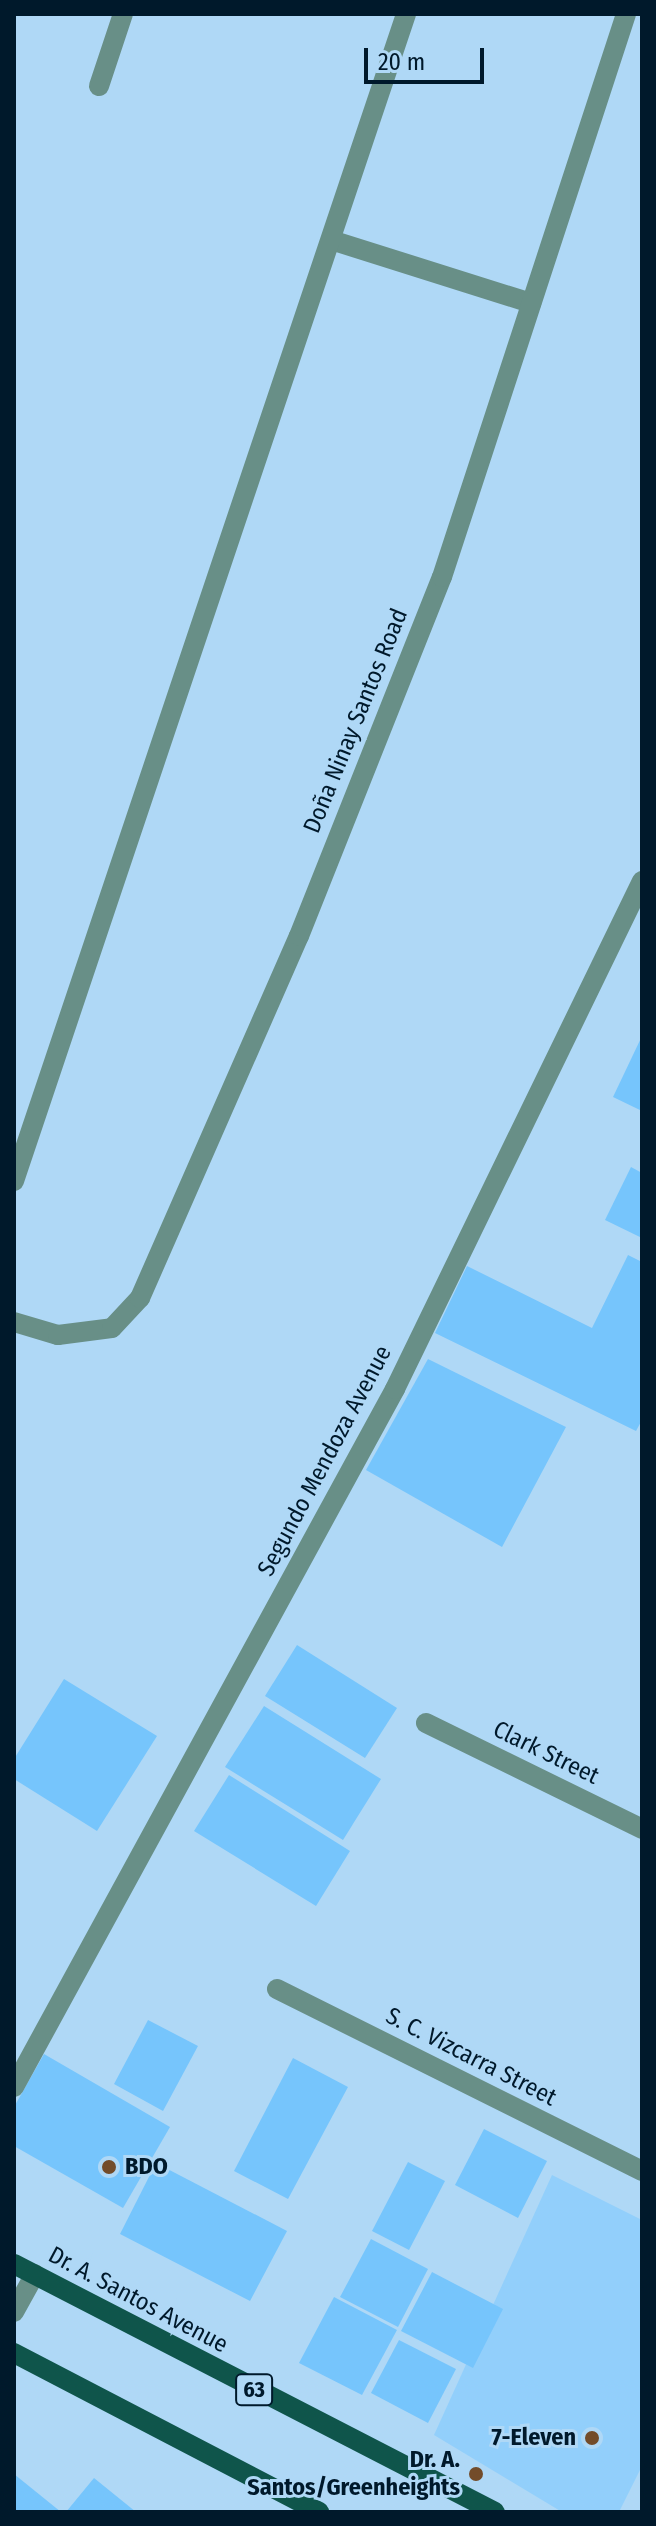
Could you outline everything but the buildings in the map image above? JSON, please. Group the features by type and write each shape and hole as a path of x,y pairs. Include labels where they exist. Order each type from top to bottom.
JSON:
{"main road":[{"name":"Dr. A. Santos Avenue","path":"14,2264 495,2512"},
{"path":"14,2353 314,2511"}],"street":[{"path":"99,86 123,14"},
{"path":"14,1181 406,14"},
{"name":"Doña Ninay Santos Road","path":"14,1322 58,1335 112,1328 140,1298 299,936 442,577 626,14"},
{"path":"331,240 531,303"},
{"name":"Segundo Mendoza Avenue","path":"14,2087 395,1389 642,881"},
{"name":"Clark Street","path":"426,1723 642,1829"},
{"name":"S. C. Vizcarra Street","path":"277,1989 642,2171"},
{"path":"14,2312 35,2274"}],"shaded area":[{"path":"552,2175 642,2220 642,2466 619,2512 562,2512 434,2435"}],"place":[{"name":"BDO","path":"109,2167"},
{"name":"7-Eleven","path":"592,2438"},
{"name":"Dr. A. Santos/Greenheights","path":"476,2474"}]}
